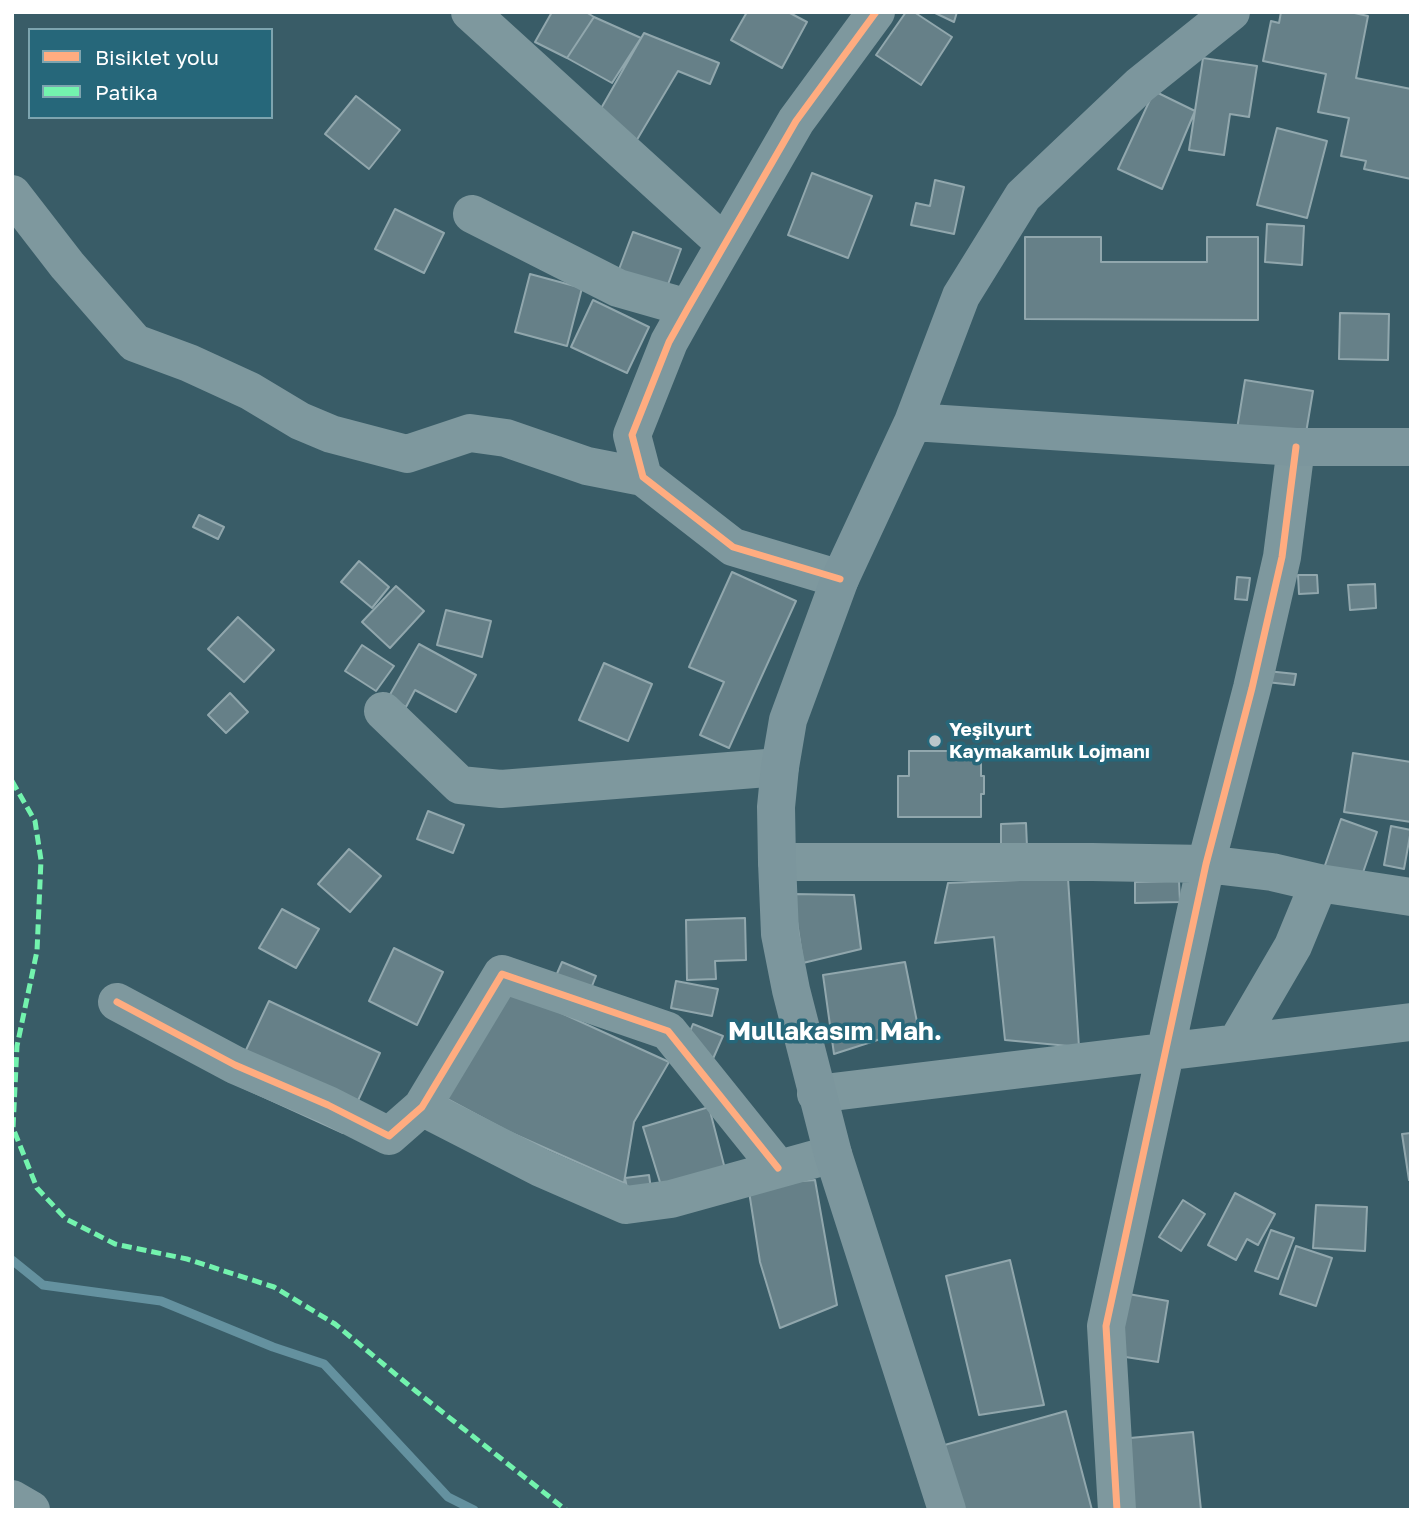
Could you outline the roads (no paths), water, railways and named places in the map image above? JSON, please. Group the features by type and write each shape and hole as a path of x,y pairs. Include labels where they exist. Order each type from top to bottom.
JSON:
{"main road":[{"path":"947,1510 816,1094 780,934 776,807 779,767 788,720 840,579 913,422 961,296 1023,196 1140,85 1231,12"},
{"path":"913,422 1296,447 1411,447"}],"street":[{"path":"470,12 725,244"},
{"path":"643,477 632,435 668,342 796,121 876,12"},
{"path":"12,194 66,265 135,343 189,363 238,386 300,421 331,434 407,454 470,433 506,438 587,466 643,477 733,547 840,579"},
{"path":"472,214 618,288 688,308"},
{"path":"1117,1510 1106,1326 1206,864 1252,688 1282,557 1296,447"},
{"path":"383,712 460,785 501,789 779,767"},
{"path":"777,862 1206,864 1272,872 1319,883 1411,897"},
{"path":"1237,1042 1293,946 1319,883"},
{"path":"117,1002 236,1065 328,1105 389,1136 422,1107 502,974 668,1031 778,1168"},
{"path":"816,1094 1411,1022"},
{"path":"422,1107 541,1168 626,1205 671,1199 833,1154"},
{"path":"12,1499 31,1510"}],"waterway":[{"path":"12,1260 43,1285 161,1301 273,1347 324,1364 448,1497 474,1510"}],"place":[{"name":"Yeşilyurt Kaymakamlık Lojmanı","path":"935,741"}],"district":[{"name":"Mullakasım Mah.","path":"835,1032"}]}
